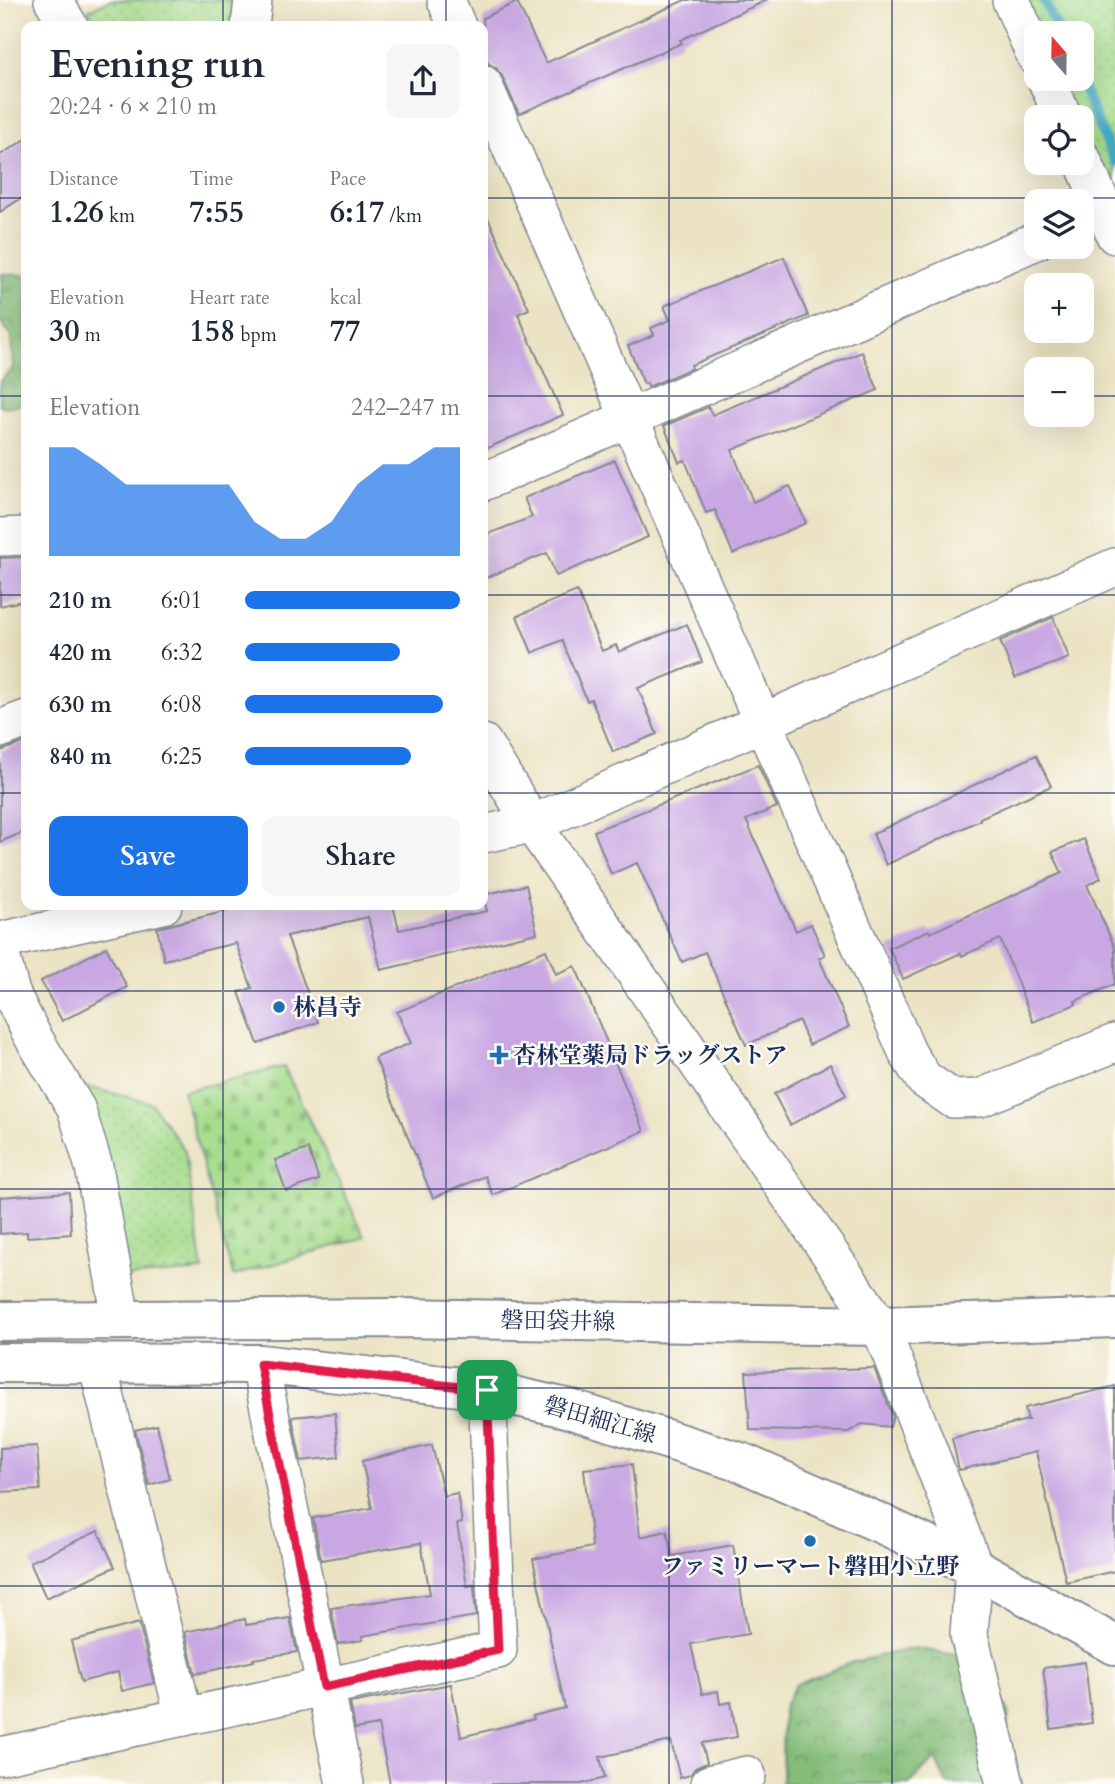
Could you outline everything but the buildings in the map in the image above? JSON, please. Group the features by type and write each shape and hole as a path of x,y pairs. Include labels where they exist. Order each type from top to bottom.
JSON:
{"main road":[{"name":"磐田袋井線","path":"0,1321 397,1318 880,1326 1115,1318"},
{"name":"磐田細江線","path":"0,1363 260,1364 487,1390 566,1408 743,1464 974,1567 1115,1645"}],"street":[{"path":"53,0 66,21"},
{"path":"251,21 253,0"},
{"path":"446,0 455,21"},
{"path":"1011,0 1024,30"},
{"path":"488,95 908,1054 924,1079 953,1099 980,1098 1115,1043"},
{"path":"1088,175 1104,219"},
{"path":"488,480 1024,247"},
{"path":"0,537 21,536"},
{"path":"488,833 532,824 1115,567"},
{"path":"0,729 21,721"},
{"path":"488,751 532,824 880,1326 974,1567 970,1635 1005,1784"},
{"path":"0,941 140,910"},
{"path":"0,952 10,993 76,1108 94,1167 121,1319"},
{"path":"97,1362 184,1717"},
{"path":"260,1364 345,1784"},
{"path":"0,1756 498,1650 487,1390"},
{"path":"709,1784 747,1775"}],"green space":[{"path":"110,0 231,0 233,21 95,21 88,10"},
{"path":"1011,0 1115,0 1115,207 1093,175 1094,105 1058,105 1051,91 1094,91 1094,21 1027,21"},
{"path":"2,274 21,275 21,405 0,406 0,381 13,368 11,336 0,320"},
{"path":"284,1067 365,1237 233,1276 183,1091"},
{"path":"75,1084 151,1103 185,1151 203,1271 113,1278"},
{"path":"914,1648 975,1658 1009,1711 1002,1784 947,1784 935,1758 910,1784 782,1784 783,1708 795,1685 853,1662"}],"waterway":[{"path":"1044,0 1054,21"},
{"path":"1084,91 1115,162"}],"place":[{"name":"林昌寺","path":"279,1007"},
{"name":"杏林堂薬局ドラッグストア","path":"499,1055"},
{"name":"ファミリーマート磐田小立野","path":"810,1541"}],"route":[{"path":"260,1364 487,1390 498,1650 324,1687 260,1364"}]}
